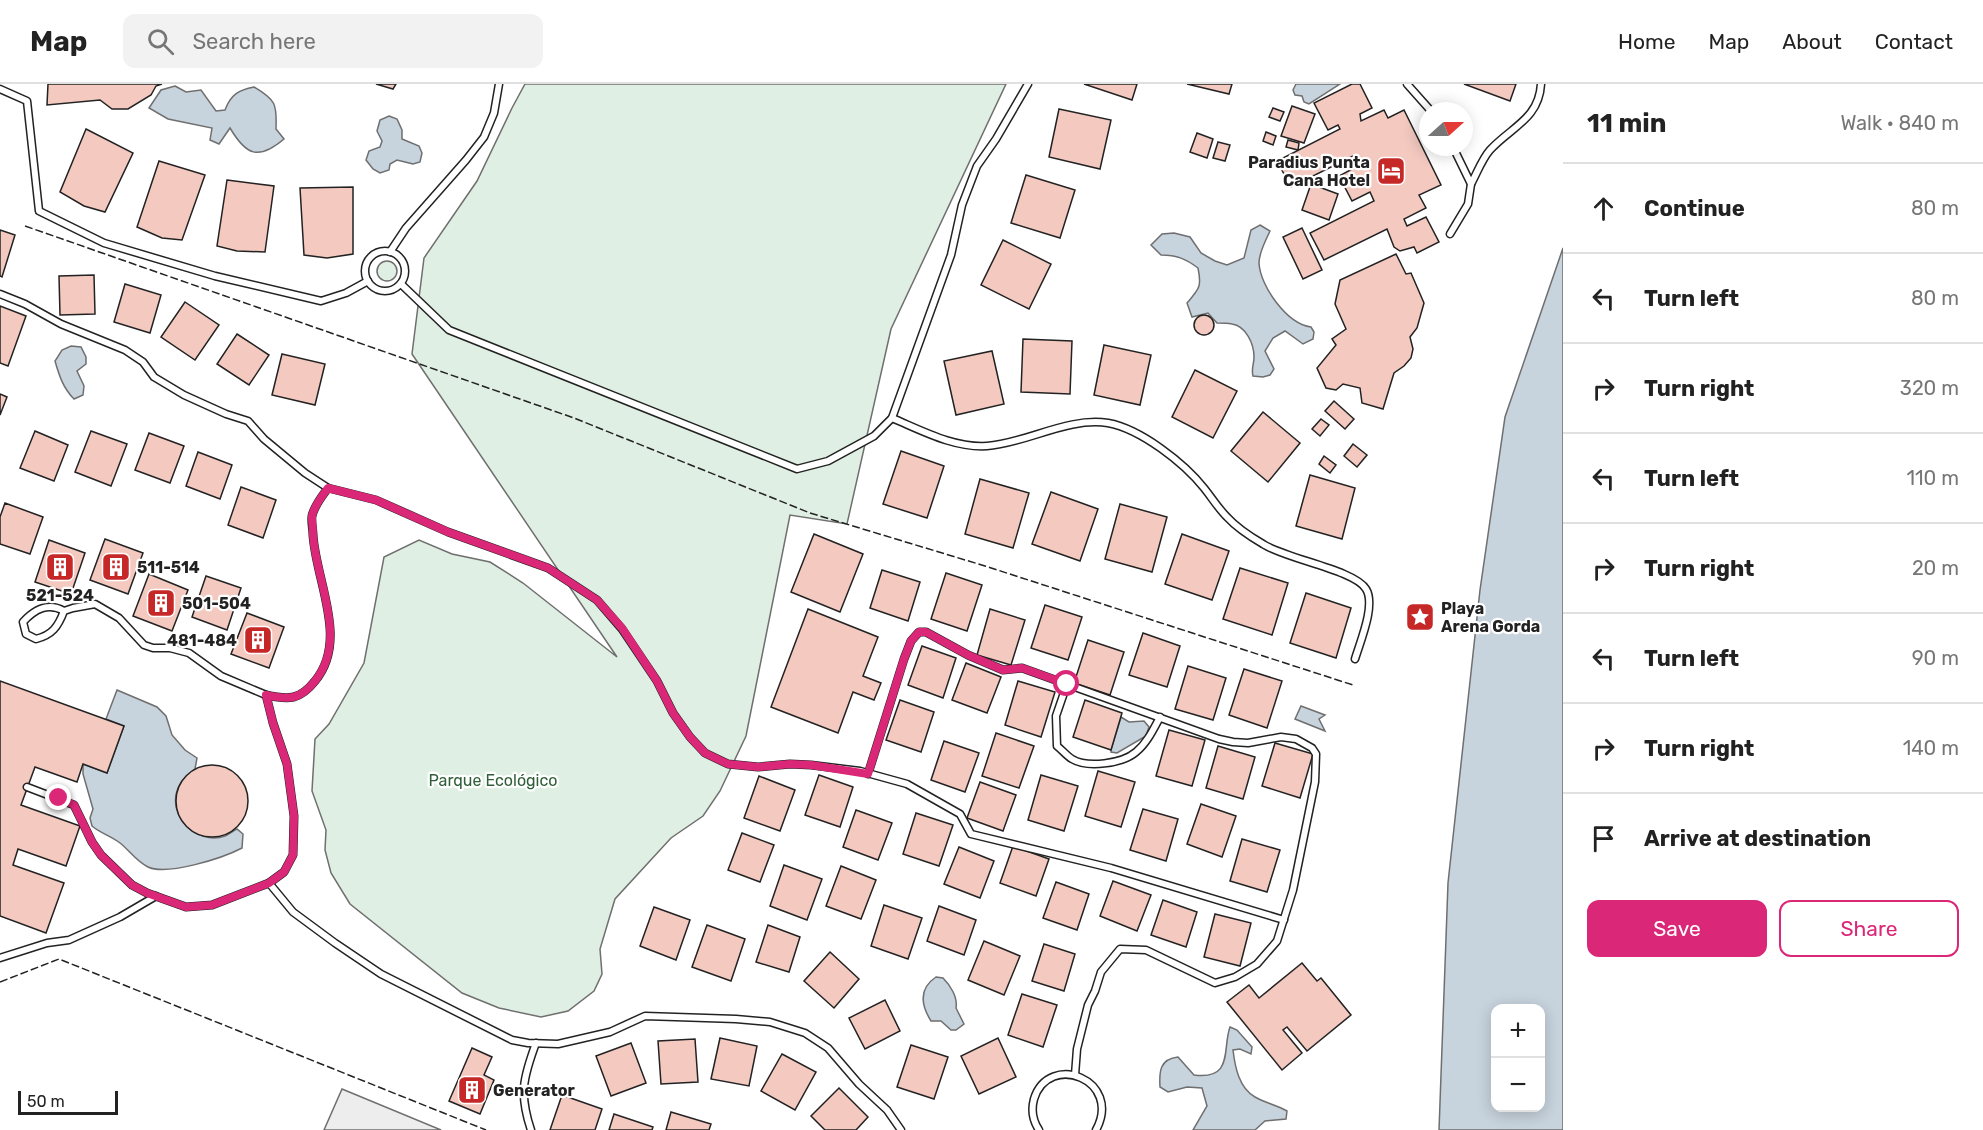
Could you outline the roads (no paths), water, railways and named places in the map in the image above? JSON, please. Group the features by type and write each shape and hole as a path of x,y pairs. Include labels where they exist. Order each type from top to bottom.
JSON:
{"lane":[{"path":"390,252 406,228 466,160 483,137 494,113 499,84"},
{"path":"401,284 449,330 797,469 828,461 874,436 892,418 951,255 962,205 977,166 996,139 1028,84"},
{"path":"1407,84 1423,102"},
{"path":"1450,234 1468,204 1472,184 1490,151 1532,112 1540,96 1540,84"},
{"path":"0,89 27,100 39,211 104,243 215,276 321,301 346,293 368,281"},
{"path":"1458,156 1472,184"},
{"path":"383,251 390,252 401,259 404,265 404,278 396,288 384,291 372,286 368,281 366,268 372,257 383,251"},
{"path":"0,294 25,304 70,328 125,350 143,362 154,377 174,389 226,414 248,421 264,439 305,473 328,488 376,500 448,532 548,568 597,600 622,628 657,681 673,713 705,753 728,764 758,767 811,765 868,774 907,784 960,814 971,834 1111,868 1284,920"},
{"path":"892,418 947,441 972,446 990,446 1070,425 1107,423 1127,429 1157,446 1186,469 1228,518 1265,546 1301,561 1344,574 1366,588 1370,606 1355,659"},
{"path":"64,611 59,623 49,635 36,639 26,634 23,622 32,612 45,606 56,607 64,611 95,604 118,618 144,645 189,653 221,676 266,695 284,699 305,693 325,667 332,633 317,567 312,516 318,501 328,488"},
{"path":"868,774 904,659 911,641 919,632 926,632 968,655 1003,670 1022,668 1233,742 1248,743 1281,737 1296,739 1312,748 1316,754 1315,782 1293,890 1277,941 1257,964 1235,977 1215,983 1146,950 1120,950 1101,972 1088,1005 1077,1049 1075,1075"},
{"path":"1067,684 1056,716 1057,736 1058,746 1072,759 1089,765 1111,762 1134,754 1149,738 1160,717"},
{"path":"27,787 74,805 101,855 132,885 186,907 212,905 269,883 284,872 293,855 294,816 287,764 266,695"},
{"path":"269,883 293,912 381,974 512,1040 558,1044 610,1032 645,1016 770,1022 805,1033 828,1048 887,1110 902,1130"},
{"path":"0,958 47,943 69,940 120,918 156,896"},
{"path":"531,1130 525,1110 523,1085 536,1043"},
{"path":"1039,1130 1032,1112 1037,1091 1053,1077 1068,1074 1089,1082 1099,1094 1103,1109 1096,1130"}],"place":[{"name":"Paradius Punta Cana Hotel","path":"1391,171"},
{"name":"521-524","path":"60,567"},
{"name":"511-514","path":"116,567"},
{"name":"501-504","path":"161,603"},
{"name":"Playa Arena Gorda","path":"1420,617"},
{"name":"481-484","path":"258,640"},
{"name":"Generator","path":"472,1090"}],"park label":[{"name":"Parque Ecológico","path":"493,780"}]}
